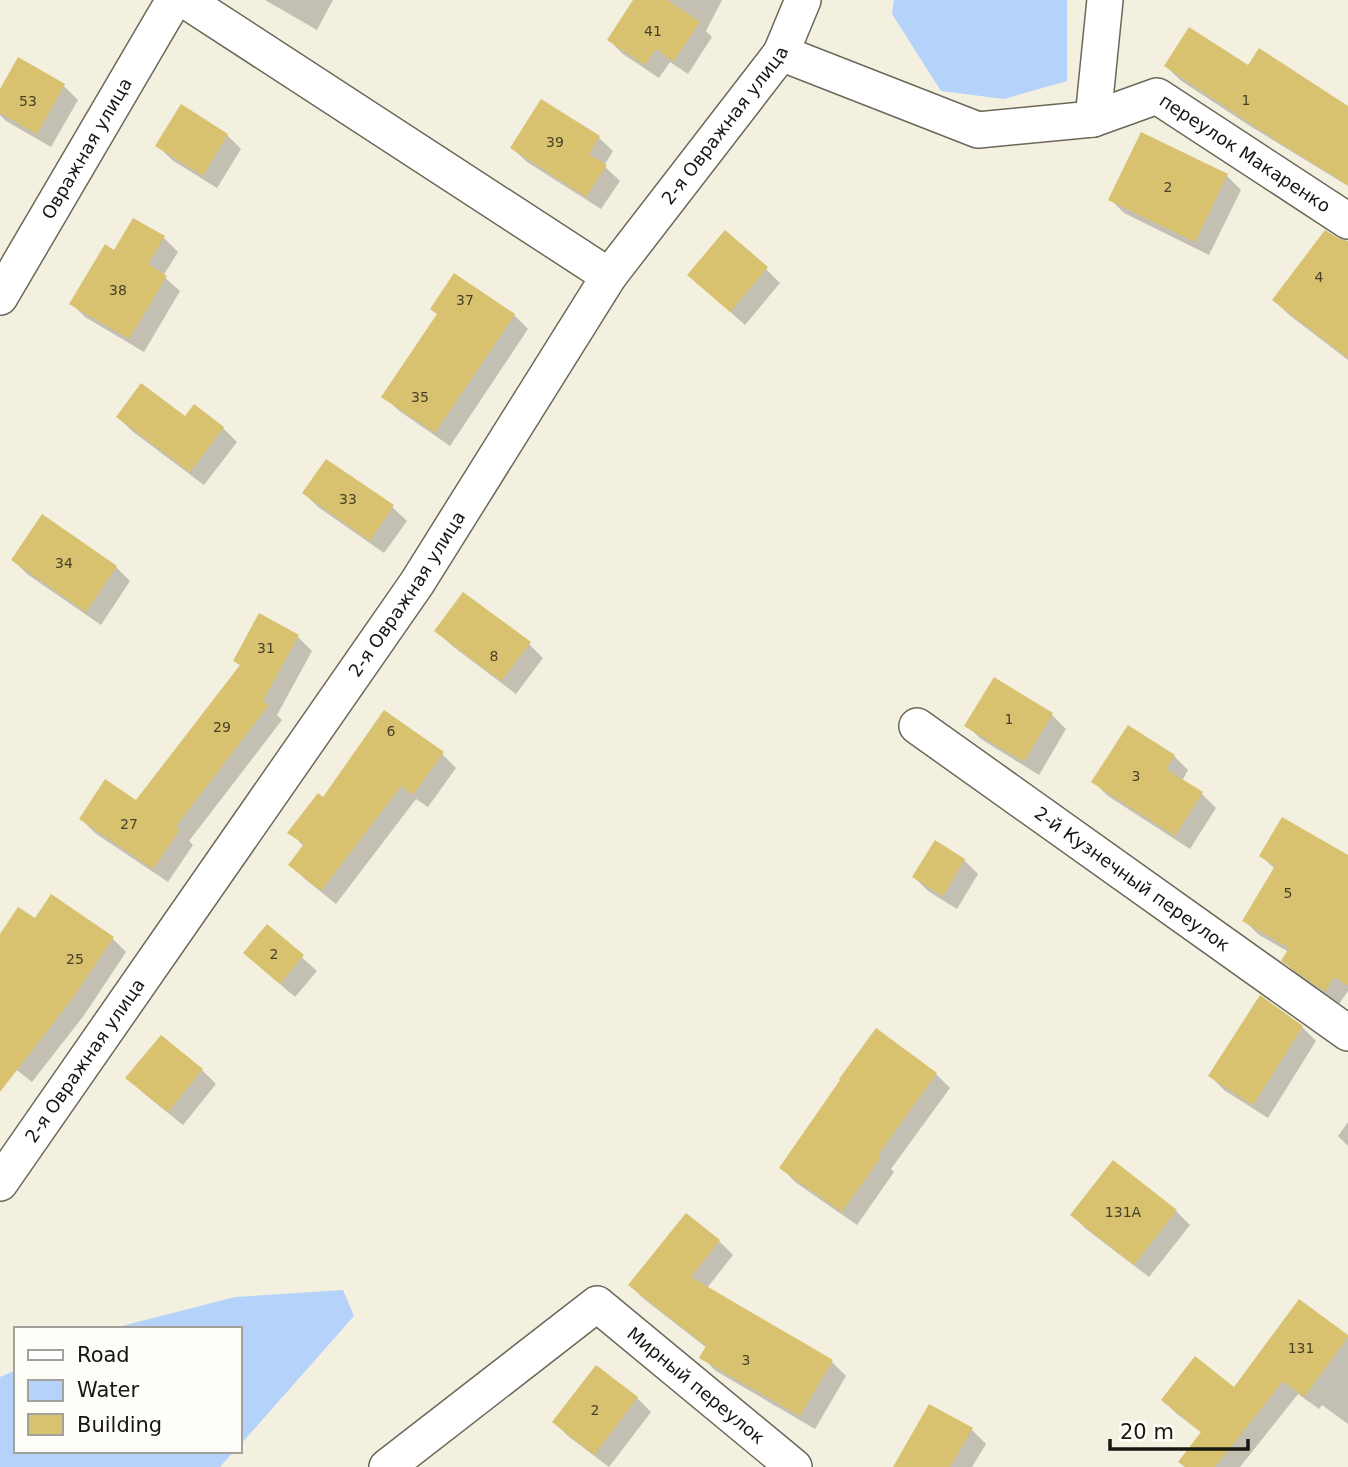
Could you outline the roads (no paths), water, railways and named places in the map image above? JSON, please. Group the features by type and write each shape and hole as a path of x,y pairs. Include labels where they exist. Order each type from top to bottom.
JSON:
{"street":[{"name":"Овражная улица","path":"0,297 174,0"},
{"path":"185,0 609,276"},
{"name":"2-я Овражная улица","path":"0,1183 417,583 609,276 780,53 803,0"},
{"path":"1093,119 1105,0"},
{"name":"переулок Макаренко","path":"780,53 978,130 1093,119 1157,96 1348,221"},
{"name":"2-й Кузнечный переулок","path":"917,726 1348,1033"},
{"name":"Мирный переулок","path":"387,1467 597,1304 794,1467"}],"water":[{"path":"894,0 1067,0 1067,81 1004,99 941,91 892,14"},
{"path":"343,1290 354,1316 242,1443 242,1327 118,1327 235,1297"},
{"path":"14,1371 14,1453 232,1453 220,1467 0,1467 0,1377"}]}
